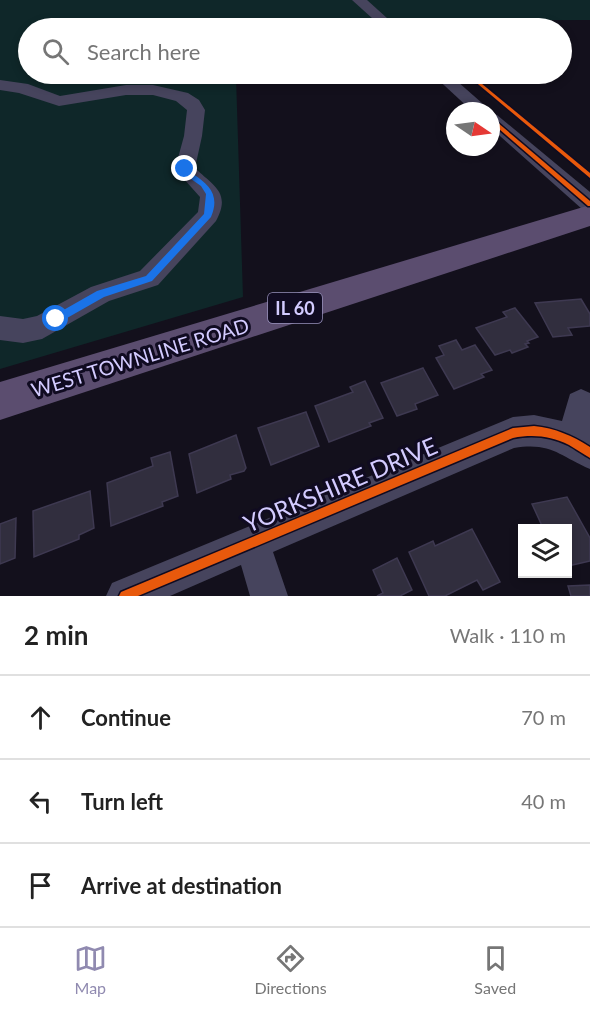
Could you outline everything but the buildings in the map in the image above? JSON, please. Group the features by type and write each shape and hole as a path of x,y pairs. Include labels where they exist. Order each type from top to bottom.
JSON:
{"main road":[{"name":"WEST TOWNLINE ROAD","path":"0,401 590,215"}],"street":[{"path":"359,0 380,18"},
{"path":"451,84 472,102"},
{"path":"0,85 22,88 59,101 141,89 188,100 196,110 193,136 185,169 186,173 203,184 210,194 211,206 208,215 149,278 100,294 42,327 23,331 0,328"},
{"path":"500,127 590,204"},
{"path":"581,404 582,447"},
{"name":"YORKSHIRE DRIVE","path":"125,596 513,433 542,430 582,447"},
{"path":"252,542 269,596"}],"green space":[{"path":"0,0 590,0 590,20 572,20 572,18 18,18 18,84 236,84 243,297 0,369"}],"cycle path":[{"path":"480,84 590,176"},
{"path":"500,127 590,204"},
{"path":"125,596 513,433 534,431 554,434 590,453"}],"route":[{"path":"56,319 100,294 149,278 208,215 211,206 210,194 203,184 186,173 185,169"}]}
